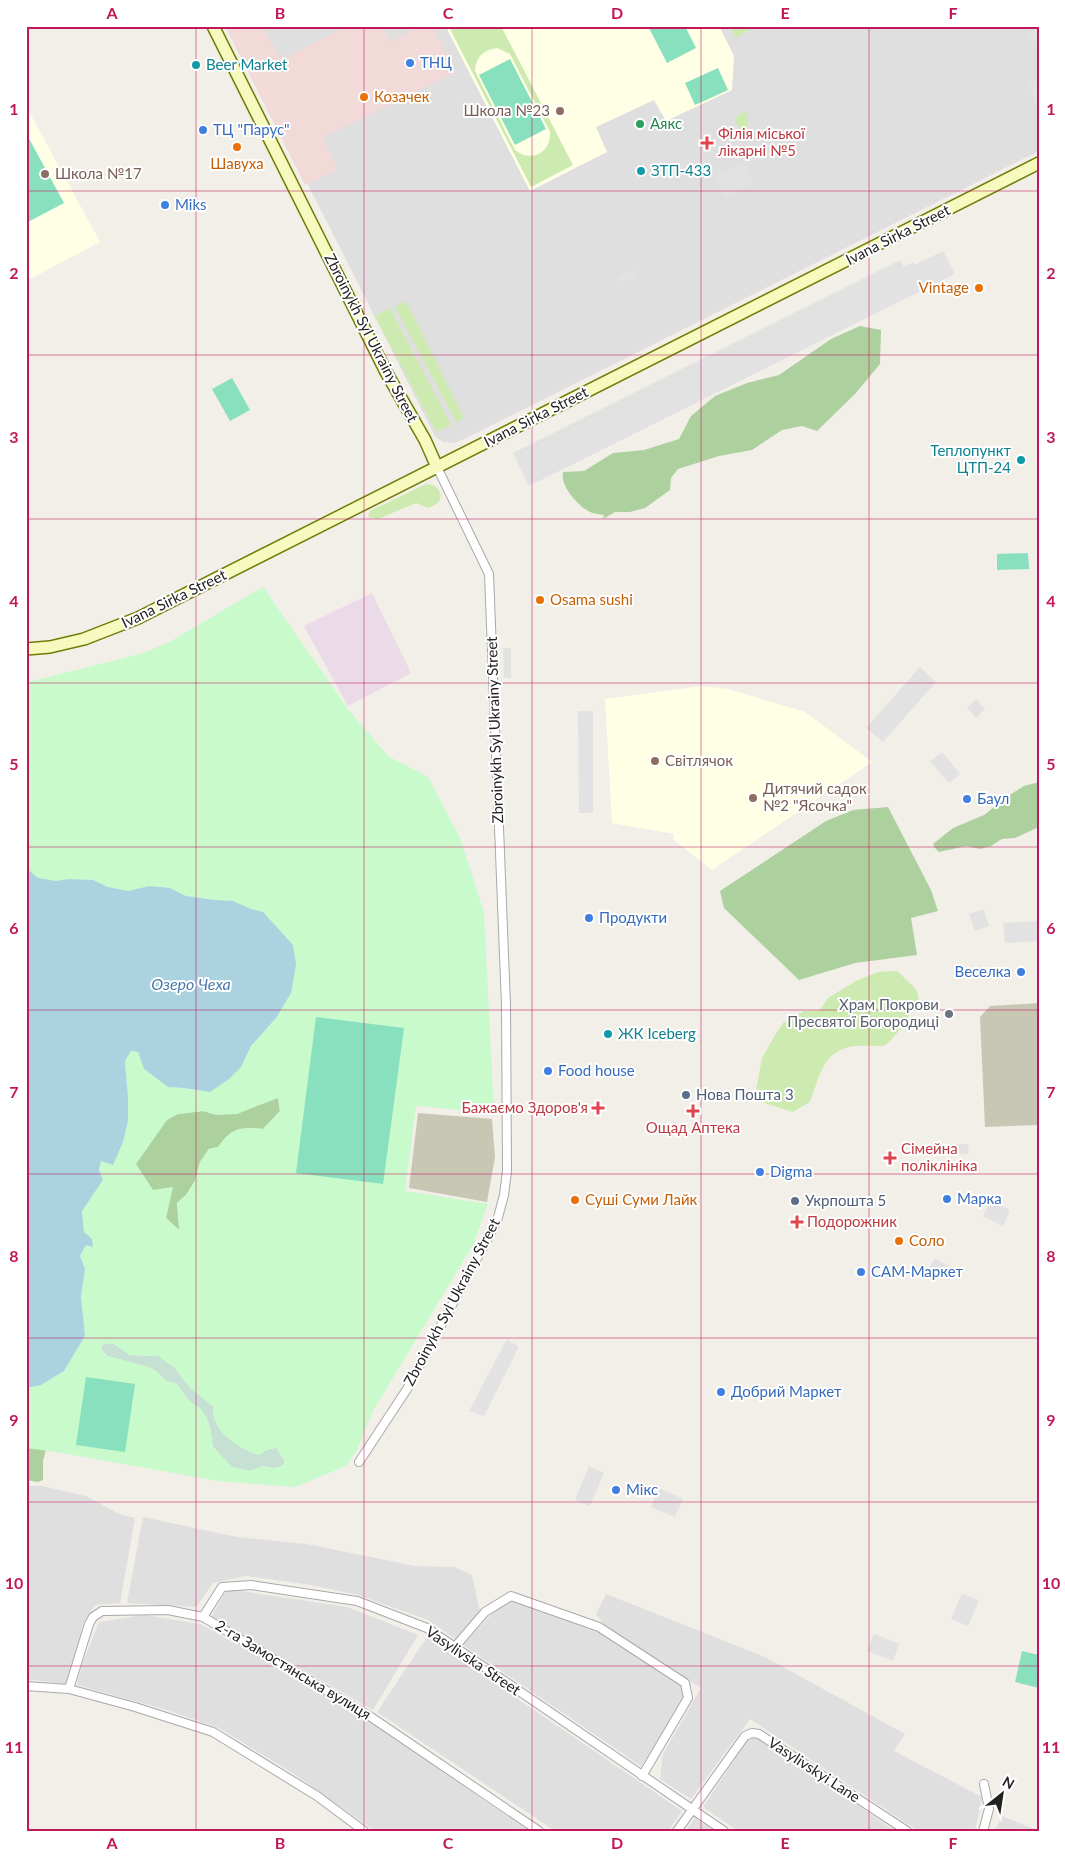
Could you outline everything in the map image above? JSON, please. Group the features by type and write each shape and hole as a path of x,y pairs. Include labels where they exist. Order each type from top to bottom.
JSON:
{"street":[{"name":"Zbroinykh Syl Ukrainy Street","path":"213,26 386,372 425,440 489,574 506,1005 507,1171 504,1195 497,1221 406,1389 359,1462"},
{"name":"Ivana Sirka Street","path":"26,649 50,647 84,639 138,618 1039,164"},
{"name":"Vasylivska Street","path":"203,1617 222,1587 250,1585 357,1601 427,1628 724,1831"},
{"path":"454,1648 485,1612 511,1596 599,1627 685,1683 688,1698 642,1776"},
{"name":"2-га Замостянська вулиця","path":"69,1690 89,1624 93,1617 102,1610 168,1610 203,1617 371,1716 539,1831"},
{"path":"26,1686 69,1690 135,1707 213,1732 317,1796 364,1831"},
{"name":"Vasylivskyi Lane","path":"692,1810 745,1736 752,1733 759,1734 907,1831"},
{"path":"983,1831 988,1809 984,1784"},
{"path":"676,1831 692,1810"}],"shaded area":[{"path":"225,26 262,26 282,60 347,26 382,26 390,42 421,26 433,26 455,73 325,136 323,138 338,169 305,185"},
{"path":"228,26 1039,26 1039,151 462,440 453,443 443,442 435,436"},
{"name":"Школа №23","path":"719,26 734,56 732,90 666,121 654,100 596,127 607,152 530,191 446,27"},
{"path":"1039,27 1039,39 1032,42 1028,33"},
{"path":"1039,78 1039,106 1038,106 1027,85"},
{"name":"Школа №17","path":"26,106 100,242 26,281"},
{"path":"743,162 754,182 725,199 713,178"},
{"path":"943,251 955,274 529,486 513,453 900,260 904,267 913,262 915,265"},
{"path":"633,269 637,275 621,283 618,277"},
{"path":"372,593 411,673 348,706 304,626"},
{"path":"503,648 511,648 511,678 504,678"},
{"path":"920,667 936,682 883,742 866,728"},
{"path":"702,686 728,689 805,712 872,762 712,870 673,839 674,834 612,823 605,699"},
{"path":"976,699 985,709 976,718 967,708"},
{"path":"578,711 593,711 593,813 579,813"},
{"path":"942,752 960,774 949,783 930,761"},
{"path":"984,909 989,926 975,931 969,914"},
{"path":"1039,921 1039,941 1005,943 1003,923"},
{"path":"1039,1003 1039,1125 985,1127 980,1017 990,1006"},
{"path":"418,1113 492,1119 495,1157 487,1202 409,1188"},
{"path":"968,1144 969,1154 943,1155 943,1145"},
{"path":"991,1200 1010,1210 1003,1226 983,1216"},
{"path":"935,1258 954,1269 948,1280 928,1269"},
{"path":"507,1339 519,1347 484,1416 469,1411"},
{"path":"105,1343 114,1344 130,1355 158,1356 174,1367 190,1388 214,1407 213,1414 269,1449 276,1448 285,1461 283,1466 273,1468 263,1466 250,1471 232,1467 213,1447 210,1426 201,1409 188,1400 176,1383 166,1381 156,1371 148,1367 107,1356 102,1350 102,1346"},
{"path":"589,1466 604,1473 590,1506 575,1500"},
{"path":"26,1486 42,1486 86,1496 119,1514 135,1518 120,1603 95,1605 84,1622 66,1684 26,1679"},
{"path":"659,1488 683,1499 675,1517 651,1507"},
{"path":"143,1517 237,1537 307,1544 415,1566 454,1567 472,1575 480,1612 457,1640 428,1620 358,1595 311,1585 246,1576 213,1583 196,1607 127,1603"},
{"path":"227,1589 347,1607 418,1635 373,1710 211,1617"},
{"path":"962,1593 979,1601 968,1626 951,1619"},
{"path":"606,1594 765,1657 905,1734 894,1751 982,1797 975,1831 918,1831 750,1719 691,1799 660,1779 663,1754 701,1688 605,1626 596,1614"},
{"path":"514,1601 599,1632 681,1686 683,1698 671,1721 641,1766 463,1645 499,1606"},
{"path":"144,1615 200,1624 254,1653 367,1720 529,1831 375,1831 294,1774 219,1728 167,1710 77,1685 82,1665 99,1622"},
{"path":"874,1634 899,1644 893,1661 867,1651"},
{"path":"427,1637 682,1811 668,1831 555,1831 377,1712"},
{"path":"757,1736 895,1831 738,1831 703,1807 750,1737"},
{"path":"1002,1816 1039,1831 994,1831"},
{"path":"695,1818 714,1831 686,1831"}],"green space":[{"path":"501,26 573,165 531,187 449,27","holes":["497,48 510,54 550,132 547,146 539,154 533,156 527,156 515,150 475,71 479,58 488,50"]},
{"path":"648,26 685,26 696,48 667,63"},
{"path":"730,26 756,26 736,38"},
{"path":"510,59 546,129 515,145 479,75"},
{"path":"718,68 728,90 695,105 685,83"},
{"path":"748,110 747,138 745,139 734,118"},
{"path":"26,133 64,203 26,223"},
{"path":"406,301 464,418 456,422 395,307"},
{"path":"390,308 451,425 436,432 375,316"},
{"path":"860,326 881,330 880,364 856,393 817,431 802,426 782,430 752,450 719,456 678,469 671,478 670,490 645,508 630,512 615,512 603,519 604,515 592,513 584,508 567,489 564,483 563,472 584,471 613,453 644,450 679,439 691,416 715,396 747,383 779,375 831,339"},
{"path":"232,378 250,410 230,421 212,389"},
{"path":"426,484 433,485 439,491 440,497 436,504 428,508 416,503 378,519 368,517 370,511"},
{"path":"1028,553 1029,569 997,570 997,554"},
{"path":"263,587 348,709 388,756 428,777 460,838 484,912 494,1113 416,1106 405,1191 488,1204 473,1245 373,1411 357,1450 346,1466 295,1487 218,1481 26,1448 26,1388 41,1385 64,1371 85,1336 81,1297 85,1269 80,1256 86,1245 92,1247 92,1239 84,1232 82,1211 103,1180 99,1170 101,1161 123,1142 128,1121 125,1061 131,1051 138,1052 144,1069 168,1087 200,1091 241,1067 251,1046 276,1018 276,928 263,912 233,901 186,896 170,888 149,886 128,891 108,887 92,880 68,879 56,881 38,878 26,868 26,681 33,681 144,653 171,641","holes":["278,1098 280,1111 263,1129 248,1128 238,1130 228,1135 218,1147 209,1149 200,1162 195,1181 186,1195 177,1203 179,1230 166,1218 173,1187 153,1190 136,1164 167,1120 178,1114 203,1111 217,1115 237,1114","105,1343 114,1344 130,1355 158,1356 174,1367 190,1388 214,1407 216,1424 228,1438 243,1449 259,1455 269,1449 276,1448 285,1461 284,1466 273,1468 263,1466 250,1471 232,1467 213,1447 210,1426 201,1409 188,1400 176,1383 166,1381 156,1371 148,1367 107,1356 102,1351 102,1346"]},
{"path":"1039,782 1039,827 1015,838 1002,839 991,846 980,849 966,846 939,852 935,848 933,844 953,828 984,815 1024,786"},
{"path":"888,807 931,890 938,911 911,918 917,955 855,963 799,980 724,908 720,891 826,821 853,810"},
{"path":"897,971 916,989 919,998 904,1024 889,1042 882,1046 855,1046 835,1053 824,1066 810,1102 793,1112 764,1103 756,1090 762,1058 783,1023 804,1011 820,1010 828,998 856,981 878,972"},
{"path":"316,1017 404,1028 383,1184 296,1173"},
{"path":"278,1097 280,1111 263,1129 248,1128 237,1130 228,1135 218,1147 209,1149 200,1162 195,1181 186,1195 177,1203 180,1231 166,1218 153,1190 135,1164 167,1119 178,1114 203,1111 217,1115 258,1105"},
{"path":"86,1377 135,1384 125,1452 76,1445"},
{"path":"26,1436 47,1446 43,1461 43,1480 38,1482 26,1480"},
{"path":"1022,1651 1039,1655 1039,1688 1015,1682"}],"water":[{"name":"Озеро Чеха","path":"26,868 38,878 56,881 68,879 93,880 108,887 128,891 149,886 170,888 186,896 233,901 263,912 293,945 296,965 291,993 276,1018 251,1046 241,1067 229,1079 210,1092 168,1087 144,1069 138,1052 131,1051 125,1061 128,1121 123,1142 113,1165 101,1161 99,1170 103,1180 82,1211 84,1232 92,1239 93,1247 86,1245 80,1256 85,1269 81,1297 85,1336 64,1371 41,1385 26,1388"}],"place":[{"name":"ТНЦ","path":"410,63"},
{"name":"Beer Market","path":"196,65"},
{"name":"Козачек","path":"364,97"},
{"name":"Школа №23","path":"560,111"},
{"name":"Аякс","path":"640,124"},
{"name":"ТЦ \"Парус\"","path":"203,130"},
{"name":"Філія міської лікарні №5","path":"707,143"},
{"name":"Шавуха","path":"237,147"},
{"name":"ЗТП-433","path":"641,171"},
{"name":"Школа №17","path":"45,174"},
{"name":"Miks","path":"165,205"},
{"name":"Vintage","path":"979,288"},
{"name":"Теплопункт ЦТП-24","path":"1021,460"},
{"name":"Osama sushi","path":"540,600"},
{"name":"Світлячок","path":"655,761"},
{"name":"Дитячий садок №2 \"Ясочка\"","path":"753,798"},
{"name":"Баул","path":"967,799"},
{"name":"Продукти","path":"589,918"},
{"name":"Веселка","path":"1021,972"},
{"name":"Храм Покрови Пресвятої Богородиці","path":"949,1014"},
{"name":"ЖК Iceberg","path":"608,1034"},
{"name":"Food house","path":"548,1071"},
{"name":"Нова Пошта 3","path":"686,1095"},
{"name":"Бажаємо Здоров'я","path":"598,1108"},
{"name":"Ощад Аптека","path":"693,1111"},
{"name":"Сімейна поліклініка","path":"890,1158"},
{"name":"Digma","path":"760,1172"},
{"name":"Марка","path":"947,1199"},
{"name":"Суші Суми Лайк","path":"575,1200"},
{"name":"Укрпошта 5","path":"795,1201"},
{"name":"Подорожник","path":"797,1222"},
{"name":"Соло","path":"899,1241"},
{"name":"САМ-Маркет","path":"861,1272"},
{"name":"Добрий Маркет","path":"721,1392"},
{"name":"Мікс","path":"616,1490"}]}
